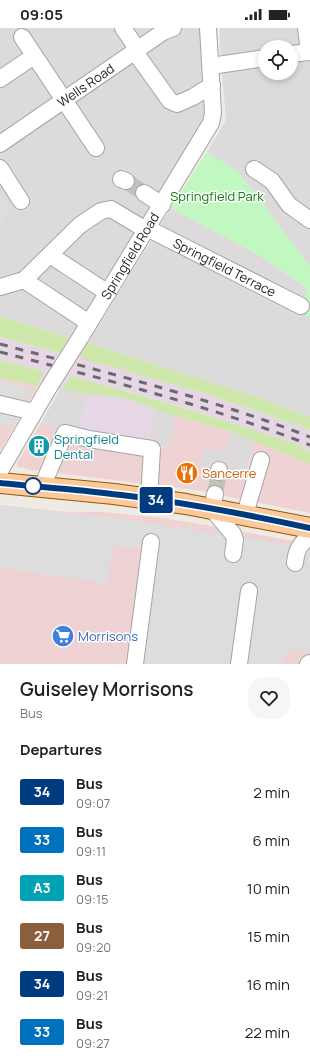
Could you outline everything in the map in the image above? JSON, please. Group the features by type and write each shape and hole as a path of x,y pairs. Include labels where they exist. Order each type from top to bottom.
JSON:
{"main road":[{"path":"0,483 114,494 149,499 213,501 245,514 310,528"}],"street":[{"path":"123,28 170,101 177,109 212,89"},
{"name":"Wells Road","path":"0,144 164,32 173,28"},
{"name":"Springfield Road","path":"0,471 49,387 211,123 213,117 208,28"},
{"path":"298,53 309,52 306,28"},
{"path":"22,37 96,148"},
{"path":"0,79 34,56"},
{"path":"211,66 258,59"},
{"path":"0,168 21,201"},
{"path":"254,168 272,181 289,205 310,220"},
{"path":"144,193 162,205"},
{"name":"Springfield Terrace","path":"24,280 80,225 101,211 110,209 301,306"},
{"path":"50,255 108,293"},
{"path":"0,287 24,280 89,323"},
{"path":"0,404 34,412"},
{"path":"42,487 65,432 88,439 152,450 149,499"},
{"path":"245,514 261,460"},
{"path":"213,501 233,534 235,540 233,554"},
{"path":"295,563 297,550 306,539 310,537"},
{"path":"135,664 151,542"},
{"path":"239,664 249,591"}],"shaded area":[{"path":"0,28 200,28 205,121 69,338 0,316"},
{"path":"220,28 310,28 310,267 239,173 207,152 226,120 220,47"},
{"path":"0,193 12,211 2,217 8,228 0,233"},
{"path":"171,208 259,255 309,289 302,302 310,307 306,315 310,319 310,417 257,397 88,343"},
{"path":"0,337 60,353 68,340 86,346 81,354 123,369 124,367 126,368 126,371 210,395 211,392 213,393 212,396 280,420 296,425 298,422 301,423 300,427 310,430 310,452 301,448 301,446 202,413 71,376 65,386 58,390 40,382 43,373 41,370 0,360"},
{"path":"0,378 38,386 0,451"},
{"path":"0,381 33,389 11,428 0,424"},
{"path":"60,388 86,394 80,434 62,434 42,421"},
{"path":"86,394 124,398 156,409 154,411 149,445 80,434"},
{"path":"156,409 175,416 174,433 167,447 149,445 154,411"},
{"path":"175,416 230,431 225,451 214,448 212,452 204,450 200,468 245,480 254,440 310,464 310,513 195,490 31,470 17,466 17,463 42,421 62,434 144,452 167,447 174,433"},
{"path":"230,431 254,440 245,480 200,467 204,450 213,448"},
{"path":"0,505 67,512 103,512 163,518 310,544 310,664 0,664"},
{"path":"0,505 119,519 310,548 310,651 287,649 284,664 128,664 144,549 112,546 107,583 0,568"}],"green space":[{"name":"Springfield Park","path":"207,152 239,173 310,267 310,307 302,302 308,289 259,255 171,208"},
{"path":"310,307 310,319 306,315"},
{"path":"0,316 69,338 60,353 0,337"},
{"path":"88,343 257,397 310,417 310,430 300,427 301,423 298,422 296,425 212,396 213,393 211,392 210,395 125,371 126,368 123,370 82,359 81,354"},
{"path":"0,360 41,370 43,373 38,386 0,378"},
{"path":"71,376 187,409 302,446 302,448 310,452 310,464 230,431 175,416 124,398 86,394 60,388 65,386"}],"tunnel":[{"path":"126,181 144,193"},
{"path":"215,494 219,472"}],"railway":[{"path":"0,344 117,375 195,398 310,437"},
{"path":"0,352 117,383 195,406 310,445"}],"bus line":[{"name":"34","path":"0,483 114,494 186,504 245,514 310,528"}],"place":[{"name":"Springfield Dental","path":"39,446"},
{"name":"Sancerre","path":"187,473"},
{"name":"Morrisons","path":"63,636"}]}
